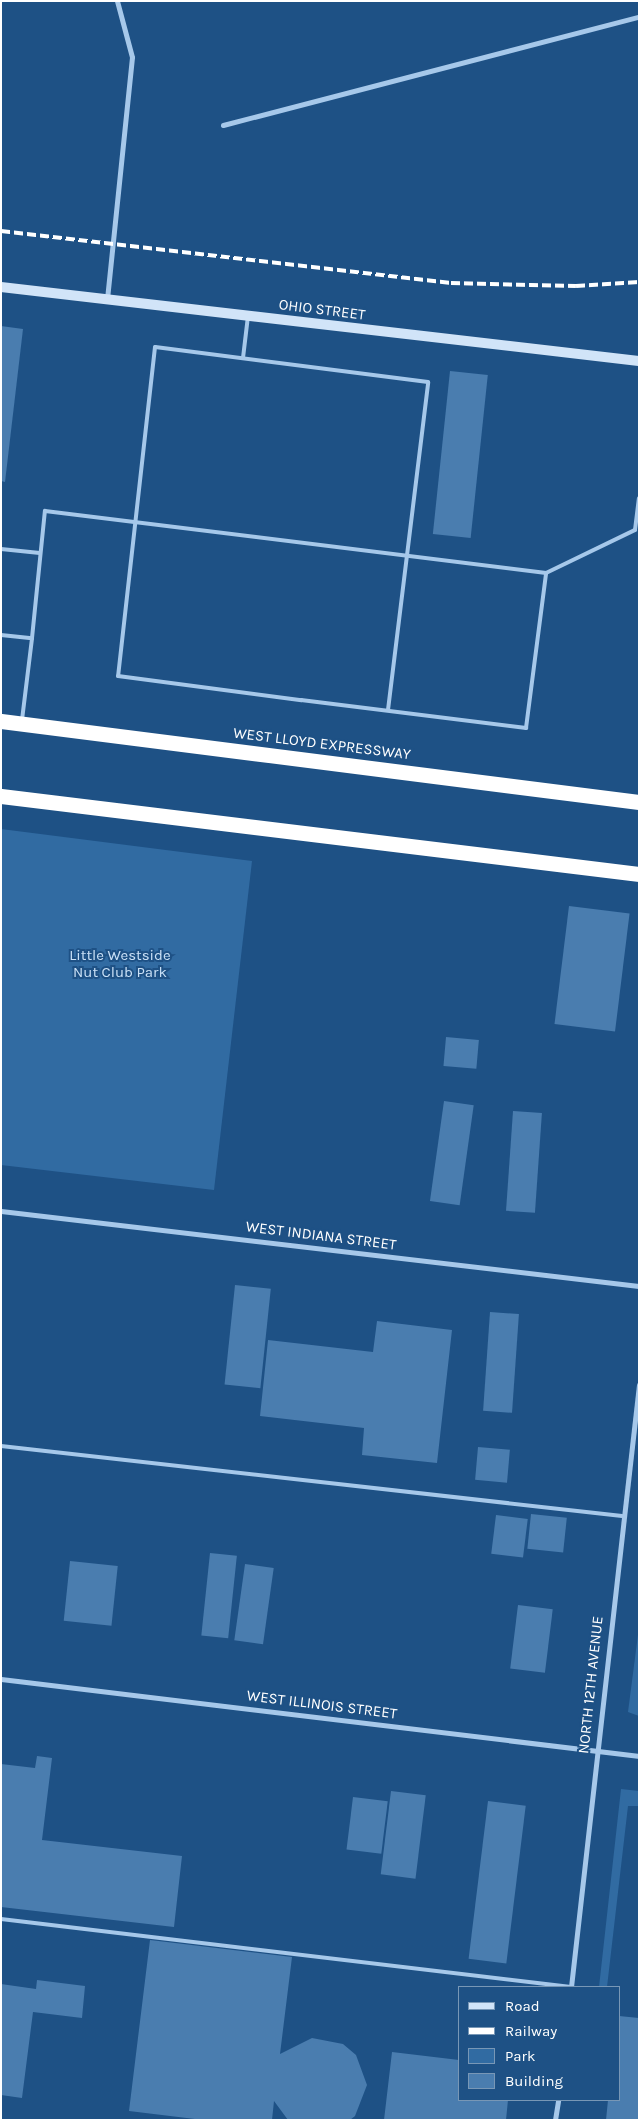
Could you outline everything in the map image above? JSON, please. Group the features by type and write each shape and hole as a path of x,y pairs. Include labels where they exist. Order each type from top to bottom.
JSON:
{"highway":[{"name":"WEST LLOYD EXPRESSWAY","path":"1,721 639,802"},
{"path":"1,796 639,874"}],"street":[{"path":"107,300 132,57 117,1"},
{"path":"222,125 639,17"},
{"name":"OHIO STREET","path":"1,288 639,361"},
{"name":"WEST INDIANA STREET","path":"1,1211 639,1286"},
{"name":"NORTH 12TH AVENUE","path":"571,1986 622,1516 639,1386"},
{"name":"WEST ILLINOIS STREET","path":"1,1679 639,1756"},
{"path":"556,2120 558,2101"}],"lane":[{"path":"243,358 248,316"},
{"path":"388,710 428,382 156,347 118,676 526,728 546,573"},
{"path":"22,724 45,511 546,573 635,530 639,498"},
{"path":"1,549 40,553"},
{"path":"1,635 32,638"},
{"path":"1,1446 622,1516"},
{"path":"1,1919 563,1986"}],"green space":[{"name":"Little Westside Nut Club Park","path":"1,829 252,861 214,1190 1,1165"},
{"path":"639,1627 639,1716 628,1712"},
{"path":"621,1789 639,1791 639,1806 628,1806 607,1986 599,1986"}],"building":[{"path":"1,326 23,329 5,482 1,481"},
{"path":"450,371 488,375 471,538 433,534"},
{"path":"569,906 630,913 615,1032 554,1024"},
{"path":"446,1037 479,1040 476,1069 443,1066"},
{"path":"444,1101 474,1105 460,1205 430,1201"},
{"path":"513,1111 542,1113 535,1213 506,1211"},
{"path":"235,1285 271,1289 260,1388 225,1384"},
{"path":"490,1312 519,1314 512,1413 483,1411"},
{"path":"377,1321 452,1330 437,1463 362,1455 364,1428 260,1416 268,1340 373,1352"},
{"path":"478,1447 510,1450 507,1483 475,1480"},
{"path":"531,1514 567,1518 563,1553 527,1549"},
{"path":"496,1515 528,1519 523,1558 491,1554"},
{"path":"210,1553 237,1556 228,1638 201,1636"},
{"path":"70,1561 118,1566 111,1626 64,1621"},
{"path":"245,1564 274,1568 263,1644 234,1640"},
{"path":"518,1605 553,1609 545,1673 510,1669"},
{"path":"37,1756 52,1758 42,1840 182,1856 174,1927 1,1907 1,1764 35,1768"},
{"path":"391,1791 426,1795 416,1879 381,1874"},
{"path":"353,1797 388,1801 381,1854 347,1850"},
{"path":"488,1801 526,1806 506,1963 469,1959"},
{"path":"150,1940 292,1957 280,2054 312,2038 343,2044 356,2055 367,2085 355,2116 350,2120 288,2120 274,2101 272,2120 203,2120 129,2111"},
{"path":"37,1980 85,1986 82,2018 33,2012 22,2098 1,2095 1,1984 36,1989"},
{"path":"620,2016 639,2018 639,2120 606,2120 608,2101 620,2101"},
{"path":"392,2052 458,2060 458,2101 508,2101 506,2120 384,2120"}],"railway":[{"path":"1,231 451,283 576,286 639,282"}]}
